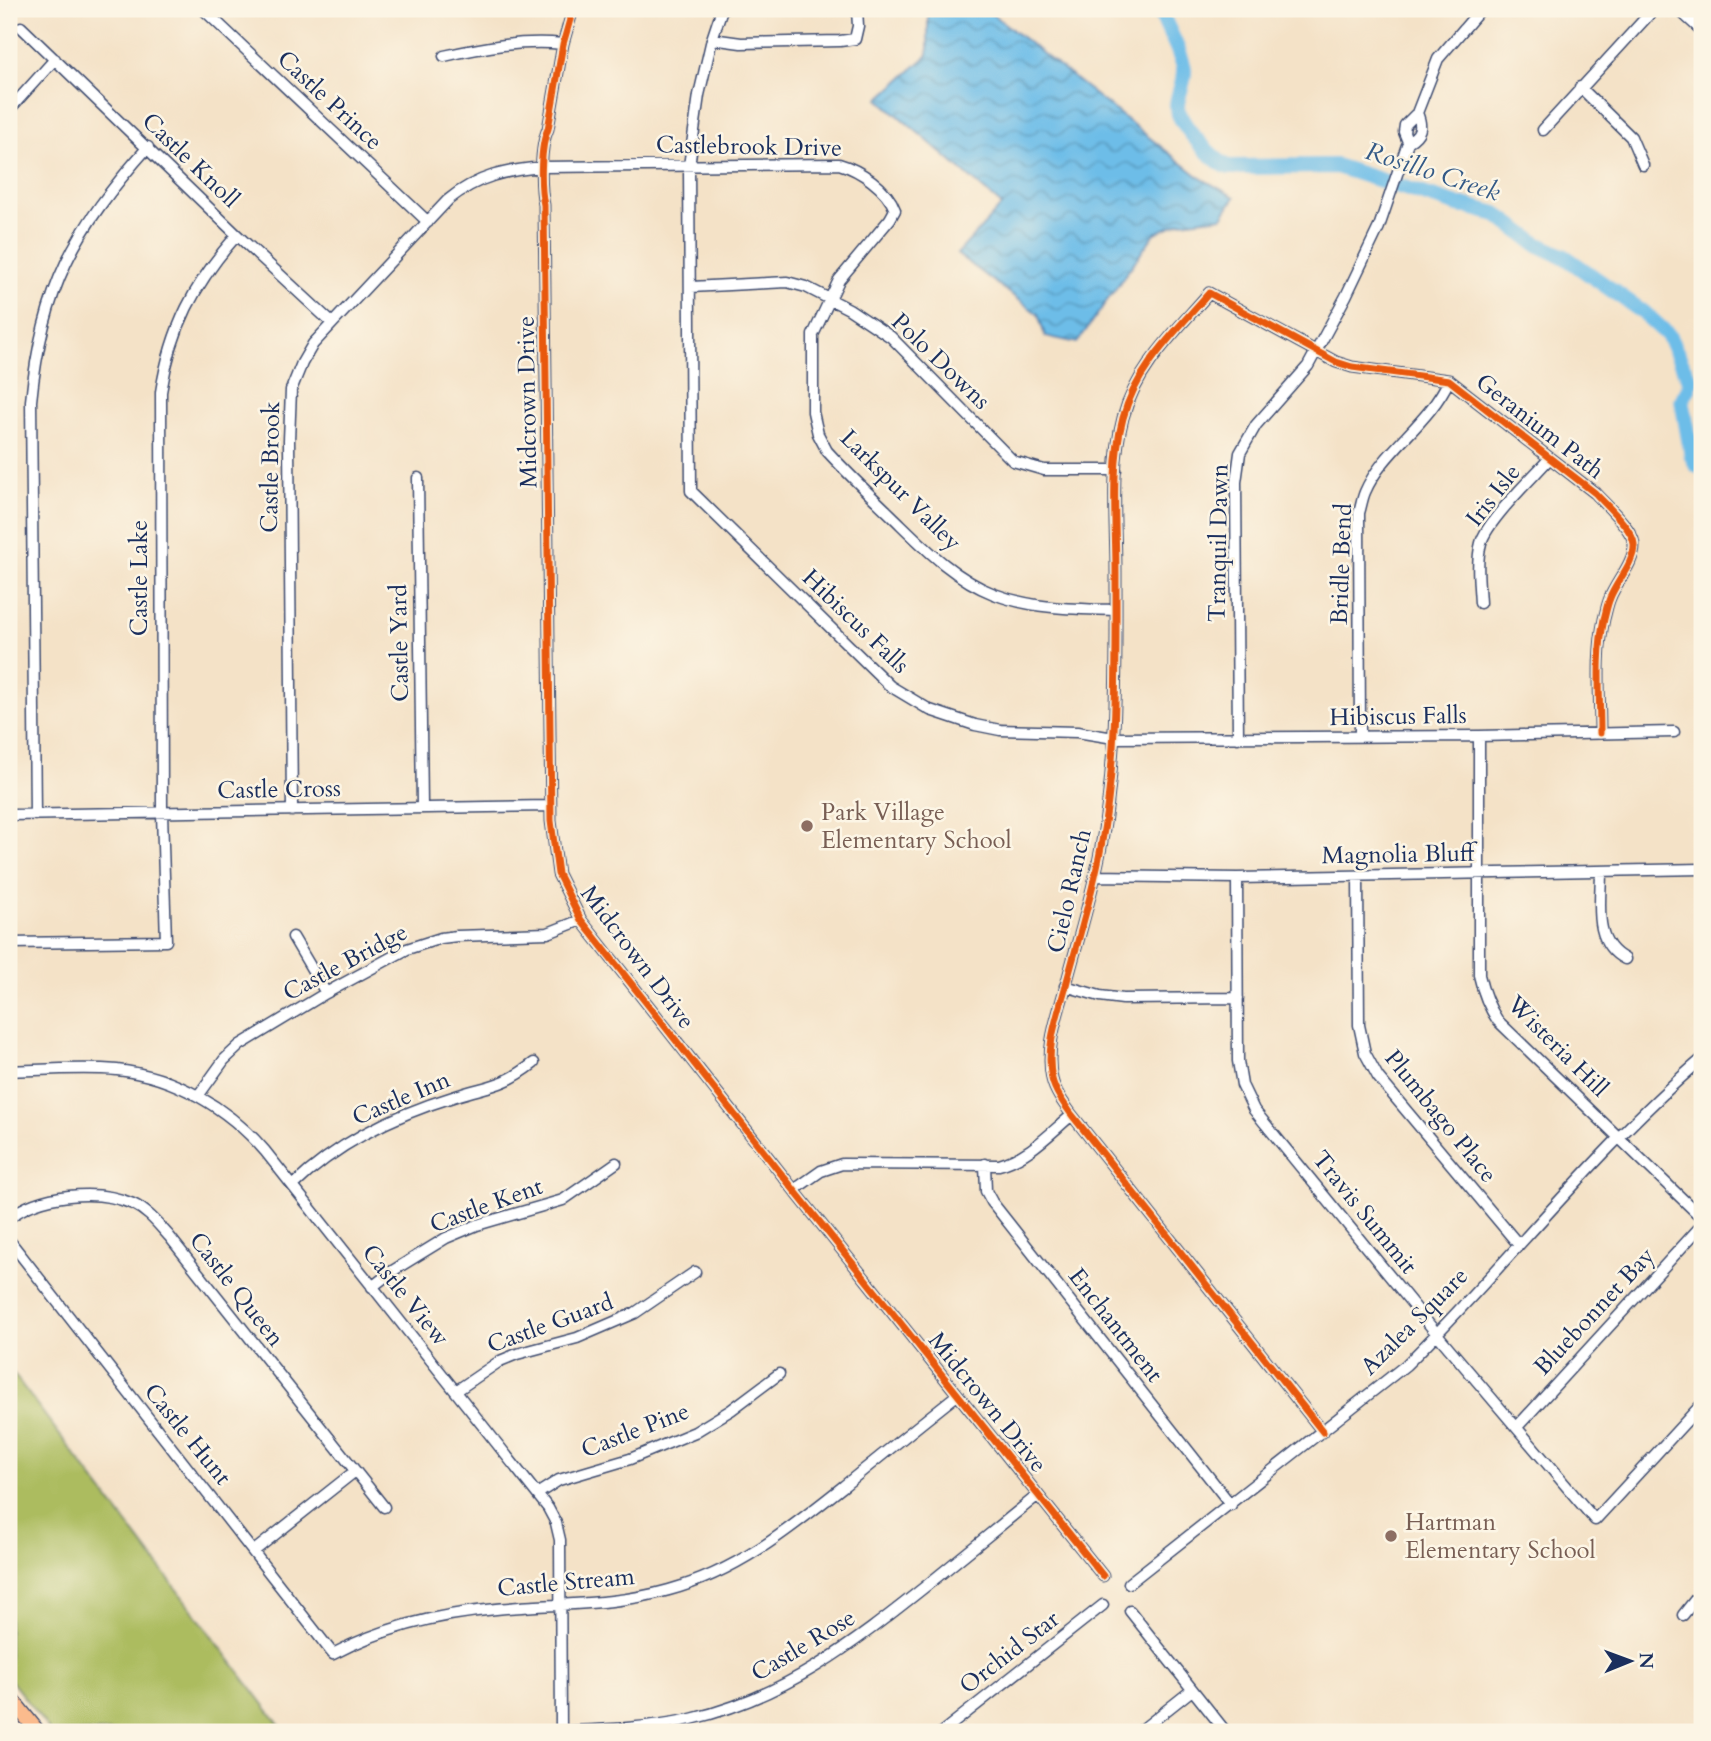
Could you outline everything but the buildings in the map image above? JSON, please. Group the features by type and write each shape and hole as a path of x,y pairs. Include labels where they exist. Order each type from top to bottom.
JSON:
{"main road":[{"path":"9,1696 38,1732"}],"street":[{"name":"Castle Prince","path":"203,9 428,222"},
{"name":"Midcrown Drive","path":"573,9 563,44 548,130 544,138 550,806 558,874 581,920 1103,1576"},
{"name":"Hibiscus Falls","path":"722,9 699,95 689,166 691,491 890,686 949,718 975,725 1000,730 1077,732 1114,738 1674,732"},
{"path":"712,39 741,43 855,39 858,26 857,9"},
{"name":"Tranquil Dawn","path":"1238,738 1236,482 1240,453 1256,425 1308,366 1316,352 1379,227 1408,142 1404,132 1405,125 1417,113 1438,59 1481,9"},
{"path":"1543,130 1654,9"},
{"path":"1678,9 1702,32"},
{"name":"Castle Knoll","path":"21,27 332,323"},
{"path":"444,56 488,46 563,44"},
{"path":"9,110 55,60"},
{"path":"1580,87 1631,137 1643,165"},
{"path":"35,815 31,415 35,363 54,288 70,253 89,219 148,147"},
{"name":"Castlebrook Drive","path":"626,166 839,164 858,171 891,199 895,210"},
{"name":"Castle Brook","path":"292,811 289,402 302,363 313,344 449,200 475,182 505,171 546,167 626,166"},
{"name":"Larkspur Valley","path":"895,210 839,279 813,335 813,412 818,434 827,452 943,565 969,582 993,594 1027,603 1065,609 1116,610"},
{"name":"Castle Lake","path":"9,943 166,941 162,813 161,392 169,353 182,315 213,263 237,235"},
{"name":"Polo Downs","path":"691,287 788,282 806,287 891,337 1013,461 1044,470 1116,470"},
{"name":"Geranium Path","path":"1209,293 1316,352 1352,367 1449,380 1595,493 1628,530 1634,544 1610,598 1600,647 1600,733"},
{"name":"Cielo Ranch","path":"1209,293 1162,346 1143,373 1122,420 1116,470 1114,738 1095,876 1052,1037 1050,1065 1057,1093 1072,1115 1323,1432"},
{"name":"Bridle Bend","path":"1360,737 1359,513 1365,492 1377,472 1436,405 1449,380"},
{"name":"Iris Isle","path":"1480,603 1479,556 1482,540 1492,524 1549,459"},
{"name":"Castle Yard","path":"418,478 422,807"},
{"name":"Wisteria Hill","path":"1479,736 1479,975 1489,1009 1498,1021 1702,1218"},
{"name":"Castle Cross","path":"9,815 550,806"},
{"name":"Magnolia Bluff","path":"1095,876 1237,878 1702,869"},
{"path":"1601,871 1601,927 1605,941 1613,952 1625,959"},
{"name":"Plumbago Place","path":"1358,876 1359,1025 1364,1053 1378,1077 1518,1244"},
{"name":"Travis Summit","path":"1237,878 1238,1061 1242,1086 1254,1110 1437,1334 1595,1520 1702,1404"},
{"name":"Castle Bridge","path":"198,1096 224,1060 240,1045 326,993 420,944 457,936 548,933 581,920"},
{"path":"293,937 326,993"},
{"path":"1065,986 1100,996 1123,999 1238,998"},
{"name":"Azalea Square","path":"1129,1583 1406,1365 1619,1137 1702,1059"},
{"name":"Castle Inn","path":"293,1186 307,1172 342,1147 390,1121 456,1096 500,1085 517,1077 534,1063"},
{"name":"Castle View","path":"9,1071 115,1070 156,1078 198,1096 239,1124 265,1151 552,1516 559,1534 561,1732"},
{"path":"794,1190 821,1171 842,1164 999,1164 1018,1159 1072,1115"},
{"name":"Castle Kent","path":"372,1287 446,1238 477,1225 563,1199 616,1163"},
{"name":"Enchantment","path":"985,1164 986,1191 992,1202 1231,1505"},
{"name":"Castle Queen","path":"9,1218 37,1201 69,1196 116,1199 133,1204 148,1214 169,1236 384,1507"},
{"name":"Bluebonnet Bay","path":"1517,1427 1702,1225"},
{"name":"Castle Hunt","path":"9,1240 333,1654"},
{"name":"Castle Guard","path":"456,1391 500,1361 577,1338 635,1313 695,1272"},
{"name":"Castle Pine","path":"537,1494 559,1479 630,1459 695,1432 731,1410 779,1374"},
{"name":"Castle Stream","path":"333,1654 354,1643 428,1618 496,1608 626,1601 671,1590 704,1578 736,1563 789,1530 957,1395"},
{"path":"254,1551 354,1472"},
{"name":"Castle Rose","path":"548,1732 640,1728 690,1719 756,1698 797,1679 829,1660 871,1629 1038,1495"},
{"path":"1683,1615 1702,1591"},
{"name":"Orchid Star","path":"942,1732 1103,1605"},
{"path":"1130,1611 1226,1732"},
{"path":"1139,1732 1192,1690"}],"green space":[{"path":"9,1368 285,1732 51,1732 9,1678"}],"water":[{"path":"928,9 986,9 1202,179 1235,197 1222,217 1180,222 1155,233 1077,343 1045,336 1038,314 957,254 1002,205 879,99 928,55"}],"waterway":[{"name":"Rosillo Creek","path":"1159,9 1183,63 1183,79 1177,102 1179,113 1197,141 1222,164 1229,167 1336,166 1461,206 1496,214 1537,244 1565,257 1643,312 1668,335 1690,380 1682,400 1692,456 1702,468"}],"railway":[{"path":"9,1729 12,1732"}],"cycle path":[{"path":"573,9 563,44 541,166 544,205 551,821 558,874 581,920 1103,1576"},
{"path":"1323,1432 1072,1115 1055,1089 1050,1067 1053,1031 1098,864 1111,779 1116,675 1115,475 1119,437 1129,400 1147,366 1209,293 1336,362 1352,367 1449,380 1595,493 1618,517 1629,531 1634,551 1610,598 1604,619 1599,661 1600,733"}],"place":[{"name":"Park Village Elementary School","path":"807,826"},
{"name":"Hartman Elementary School","path":"1391,1536"}]}
